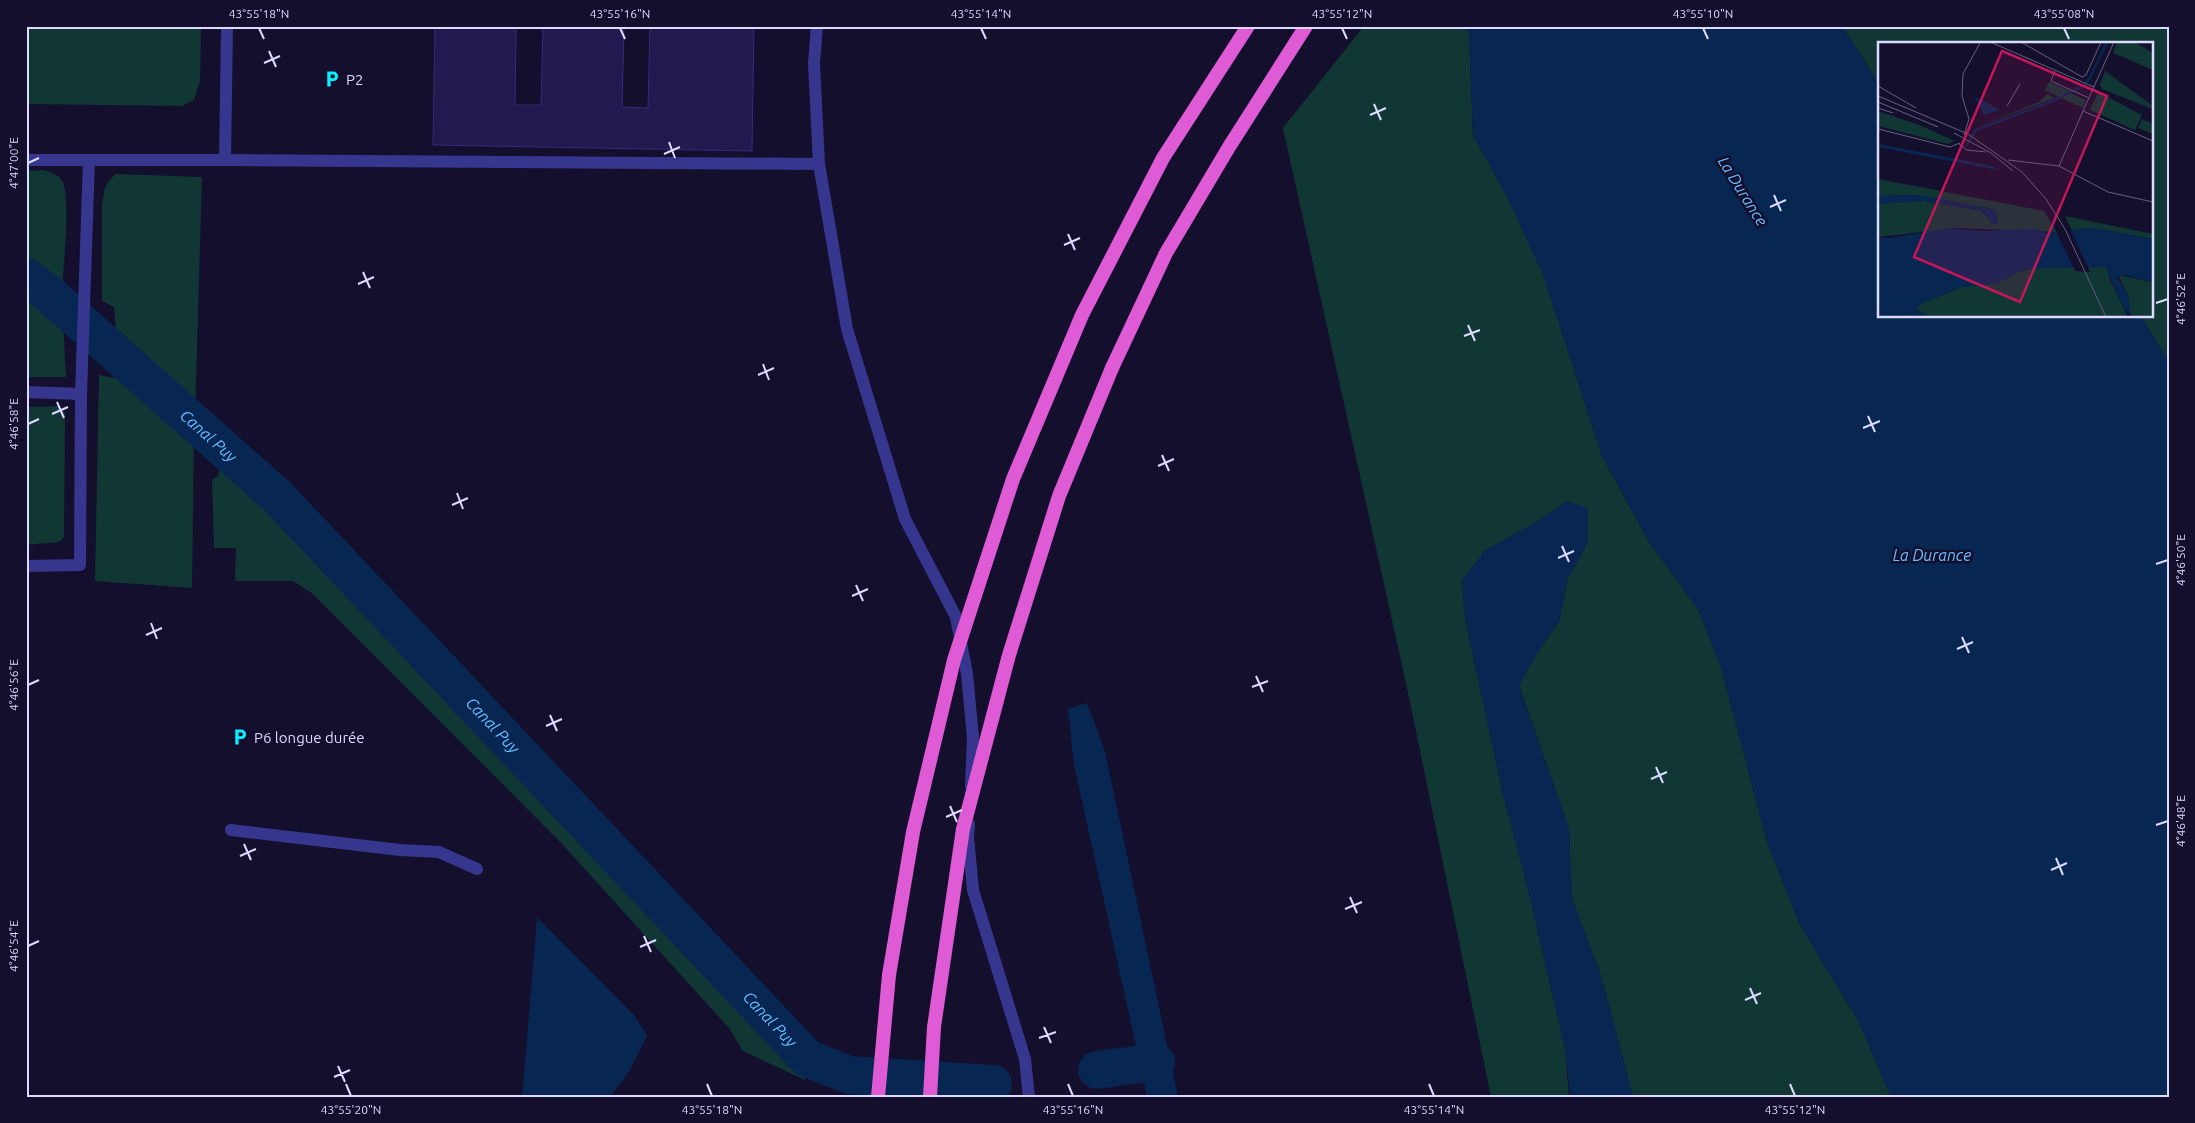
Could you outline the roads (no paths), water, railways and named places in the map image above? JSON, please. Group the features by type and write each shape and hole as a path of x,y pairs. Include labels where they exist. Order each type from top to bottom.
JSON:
{"highway":[{"path":"878,1097 889,975 913,832 954,660 1013,479 1082,315 1158,167 1248,26"},
{"path":"930,1097 934,1027 963,829 1009,656 1059,496 1112,368 1166,253 1229,147 1306,26"}],"lane":[{"path":"225,160 227,26"},
{"path":"816,26 814,62 819,164 847,329 905,519 956,617 967,674 973,738 968,836 973,890 1025,1059 1029,1097"},
{"path":"26,160 819,164"},
{"path":"26,566 80,565 81,394 89,160"},
{"path":"26,392 81,394"},
{"path":"231,830 400,850 439,852 477,869"}],"water":[{"name":"La Durance","path":"1465,26 1842,26 1878,82 1878,318 2142,318 2169,362 2169,1097 1891,1097 1858,1020 1800,925 1767,842 1721,667 1698,609 1649,542 1602,456 1543,274 1506,195 1473,135 1469,34"},
{"path":"1567,501 1588,508 1588,542 1568,578 1559,621 1536,655 1519,686 1569,829 1572,899 1601,976 1633,1097 1570,1097 1565,1048 1528,889 1503,794 1465,618 1462,580 1484,551 1540,520"},
{"path":"1087,703 1105,751 1178,1097 1147,1097 1074,765 1068,709"},
{"path":"537,917 635,1016 647,1036 630,1070 610,1097 522,1097"}],"waterway":[{"name":"Canal Puy","path":"26,277 49,294 277,496 807,1058 849,1075 993,1084"},
{"name":"Canal Puy","path":"1097,1070 1156,1062"}],"place":[{"name":"P2","path":"332,79"},
{"name":"P6 longue durée","path":"240,737"}]}
